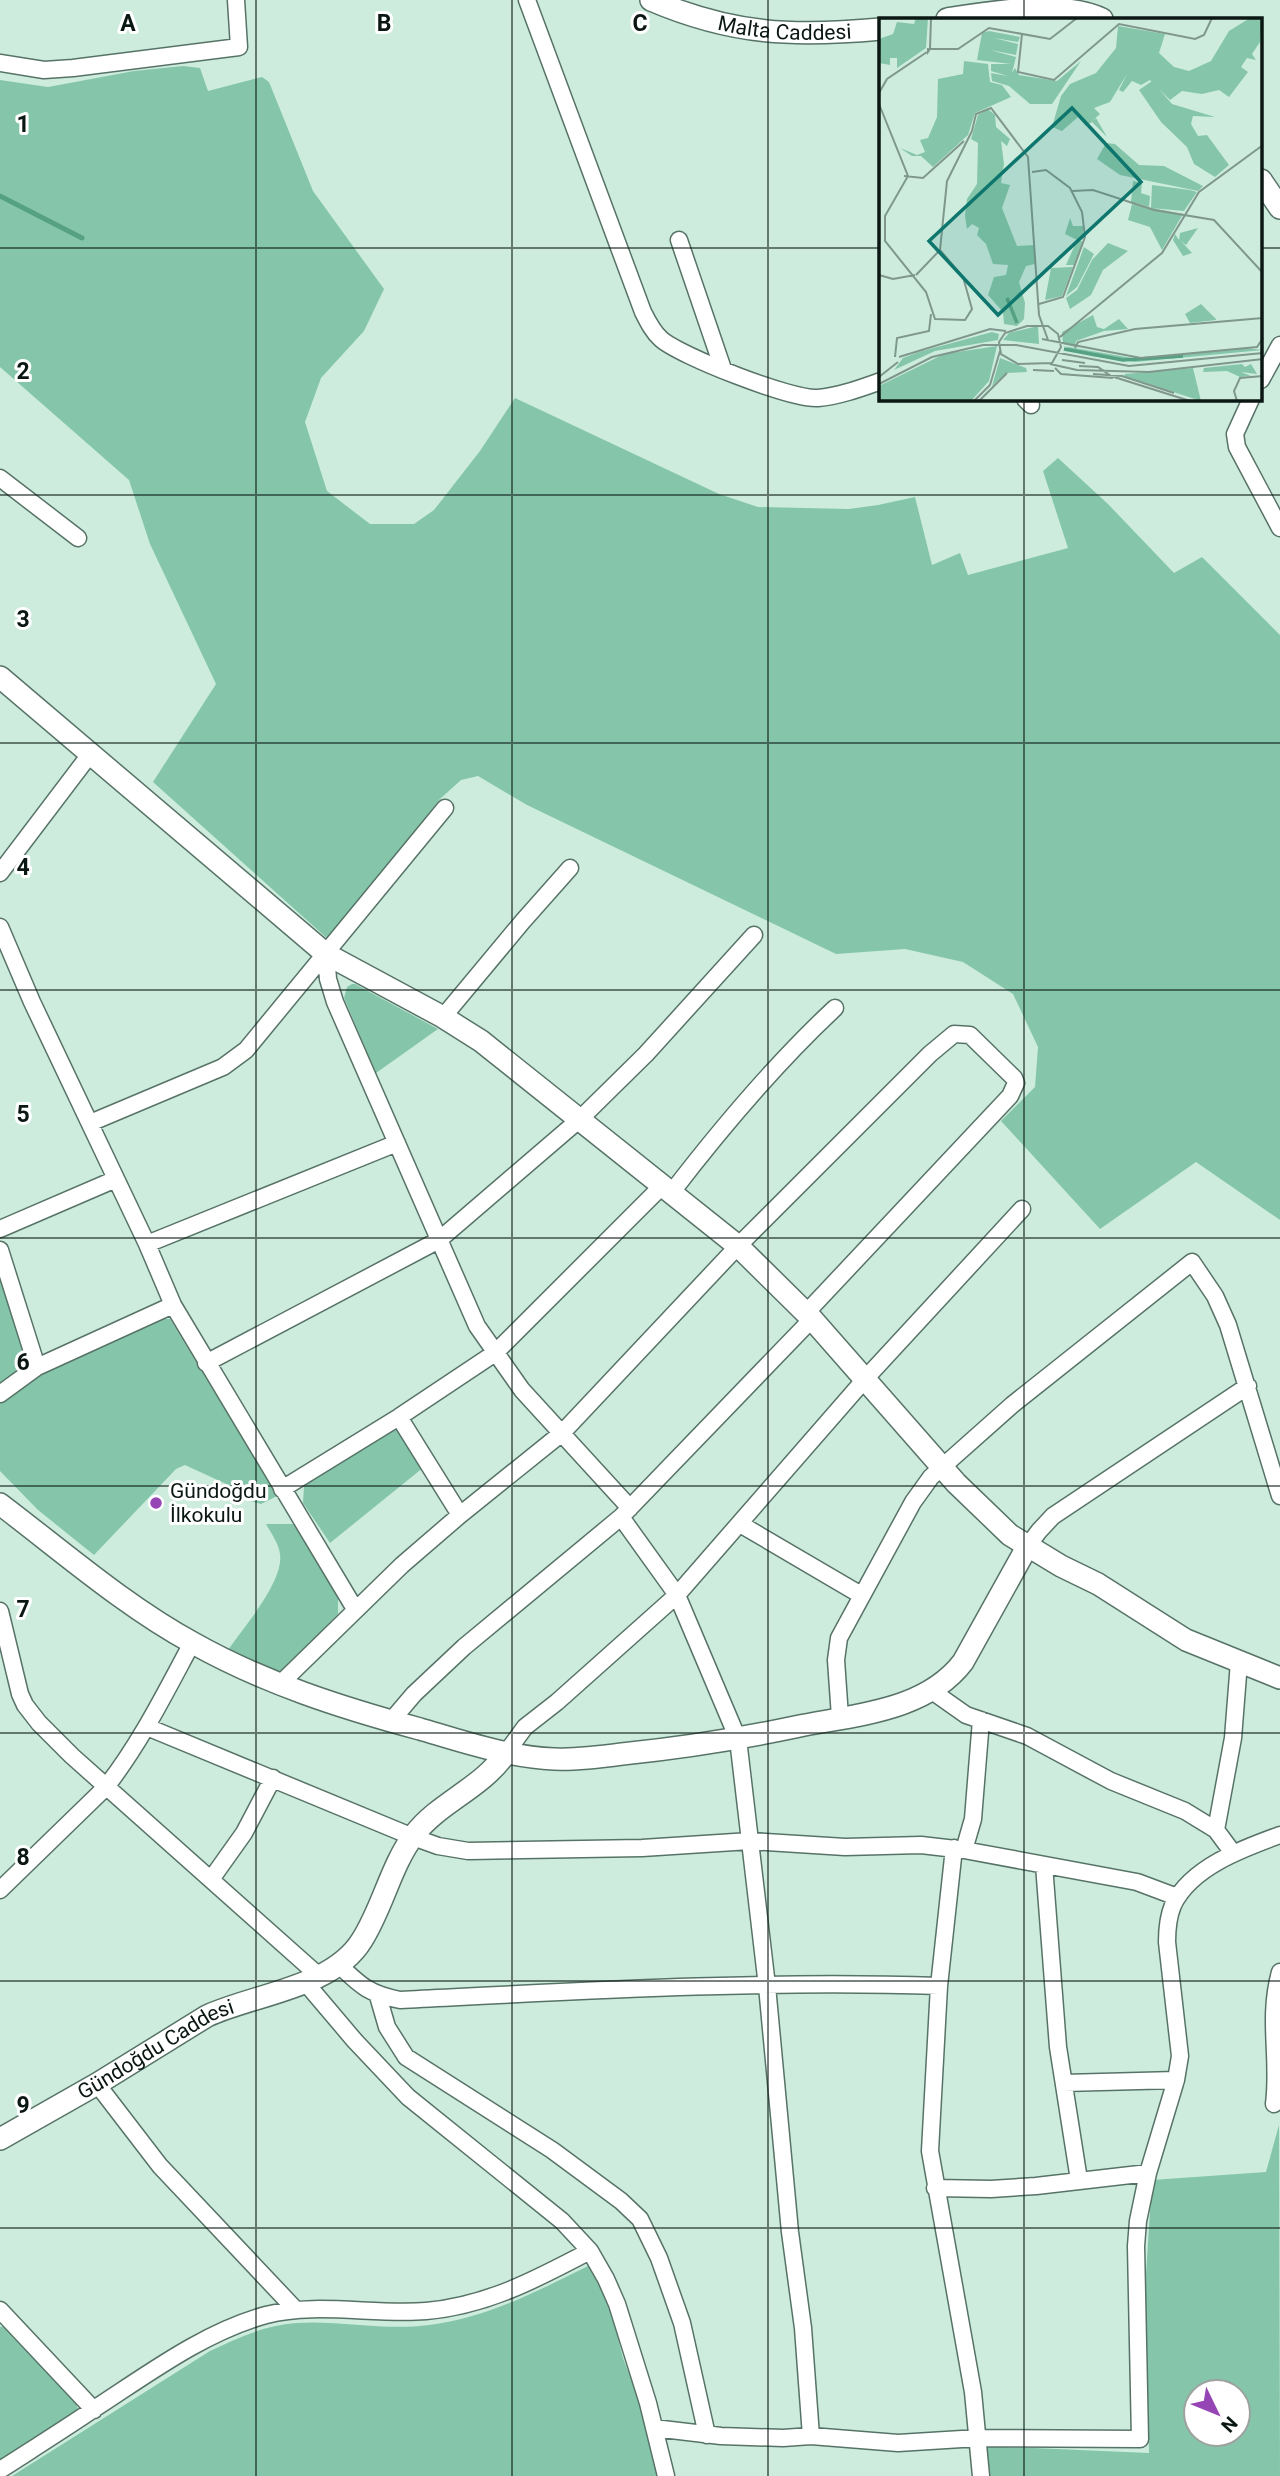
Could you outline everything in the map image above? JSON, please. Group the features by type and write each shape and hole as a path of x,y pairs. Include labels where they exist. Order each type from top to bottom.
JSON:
{"street":[{"path":"0,63 44,70 239,47 236,0"},
{"path":"527,0 649,325 662,340 723,369 802,397 832,396 879,382"},
{"name":"Malta Caddesi","path":"651,0 703,19 762,32 789,34 879,29"},
{"path":"1102,0 1103,18"},
{"path":"956,18 1050,7 1081,10 1101,18"},
{"path":"1262,181 1280,208"},
{"path":"680,240 723,369"},
{"path":"1262,378 1280,345"},
{"path":"1250,401 1235,434 1237,447 1280,528"},
{"path":"0,478 78,538"},
{"path":"0,677 326,954 443,1017 481,1041 738,1246 809,1316 985,1512 1027,1547 1098,1584 1186,1640 1280,1678"},
{"path":"0,873 91,753"},
{"path":"90,1123 236,1059 258,1039 445,808"},
{"path":"443,1017 570,868"},
{"path":"0,927 32,1002 147,1244 173,1305 355,1609"},
{"path":"206,1363 439,1240 580,1119 646,1054 754,935"},
{"path":"326,954 328,979 335,1002 473,1318 522,1390 562,1433 625,1513 677,1595 738,1739 767,1986 790,2232 803,2328 811,2436"},
{"path":"282,1489 399,1418 495,1353 668,1189 794,1048 835,1008"},
{"path":"279,1685 355,1609 460,1515 562,1433 738,1246 947,1038 963,1032 978,1041 1014,1078 1016,1083 1010,1096 625,1513 464,1647 414,1694 391,1721"},
{"path":"147,1244 397,1143"},
{"path":"0,1229 116,1179"},
{"path":"506,1753 525,1727 557,1702 677,1595 866,1378 1022,1209"},
{"path":"0,1250 37,1367"},
{"path":"840,1717 836,1649 838,1638 913,1503 931,1476 1012,1405 1192,1262 1221,1309 1248,1386 1280,1496"},
{"path":"0,1394 37,1367 173,1305"},
{"path":"0,1504 103,1582 192,1643 279,1685 391,1721 506,1753 536,1758 578,1758 738,1739 900,1704 932,1691 954,1675 970,1653 1027,1547 1053,1516 1248,1386"},
{"path":"399,1418 460,1515"},
{"path":"740,1524 861,1595"},
{"path":"0,1611 6,1643 25,1705 50,1735 212,1878 312,1979 355,2041 408,2097 562,2221 590,2252 617,2305 666,2476"},
{"path":"0,1890 106,1787 136,1747 192,1643"},
{"path":"1216,1830 1233,1738 1240,1662"},
{"path":"932,1691 965,1715 1027,1736 1111,1781 1185,1811 1216,1830 1233,1853"},
{"path":"981,1720 973,1819 959,1849 939,1986 930,2125 935,2188 973,2392 981,2476"},
{"path":"147,1727 413,1837 438,1846 468,1851 642,1848 750,1841 845,1847 921,1845 959,1849 1137,1882 1177,1897"},
{"name":"Gündoğdu Caddesi","path":"0,2139 97,2084 207,2016 312,1979 339,1965 361,1943 413,1837 432,1817 481,1782 506,1753"},
{"path":"212,1878 244,1833 273,1779"},
{"path":"654,2428 751,2438 811,2436 898,2443 978,2438 1140,2440 1136,2246 1138,2221 1148,2174 1176,2080 1180,2043 1167,1942 1169,1916 1177,1897 1202,1874 1233,1853 1280,1835"},
{"path":"1044,1866 1058,2047 1079,2180"},
{"path":"339,1965 377,1996 400,2000 857,1983 939,1986"},
{"path":"1273,2104 1277,2069 1272,2015 1280,1972"},
{"path":"377,1996 387,2027 406,2057 552,2150 621,2201 640,2219 659,2259 679,2313 707,2435"},
{"path":"1064,2083 1176,2080"},
{"path":"97,2084 160,2166 295,2309"},
{"path":"935,2188 991,2189 1148,2174"},
{"path":"0,2470 176,2357 243,2322 295,2309 376,2312 425,2311 462,2306 535,2281 590,2252"},
{"path":"2,2315 94,2410"}],"green space":[{"path":"183,66 200,68 208,91 262,77 269,82 313,191 384,289 364,331 321,378 305,422 327,491 370,524 414,524 434,510 480,451 515,398 719,494 758,507 849,509 915,497 932,565 960,553 968,575 1068,548 1043,471 1058,458 1108,504 1174,573 1202,557 1280,635 1280,1220 1196,1162 1100,1229 1001,1121 1035,1087 1038,1047 1013,994 963,962 905,949 836,954 527,805 478,776 461,780 440,799 329,940 153,782 216,684 150,544 129,480 0,367 0,80 48,87 134,71"},
{"path":"352,984 438,1029 376,1073 344,998 347,987"},
{"path":"0,1272 29,1364 0,1386"},
{"path":"162,1319 170,1319 277,1496 261,1504 247,1500 224,1483 185,1465 176,1469 94,1555 38,1510 0,1471 0,1402 49,1369"},
{"path":"398,1427 424,1467 330,1543 303,1503 304,1486 391,1428"},
{"path":"266,1524 294,1524 338,1597 338,1614 280,1675 228,1650 262,1604 280,1565 278,1546"},
{"path":"1279,2125 1280,2476 986,2476 985,2446 1149,2453 1145,2290 1152,2180 1266,2172"},
{"path":"588,2266 613,2319 623,2358 647,2420 657,2476 12,2476 210,2351 252,2333 273,2326 296,2323 412,2327 450,2321 491,2310"},
{"path":"5,2326 75,2399 79,2413 0,2463 0,2327"}],"waterway":[{"path":"0,196 82,238"}],"place":[{"name":"Gündoğdu İlkokulu","path":"156,1503"}]}
